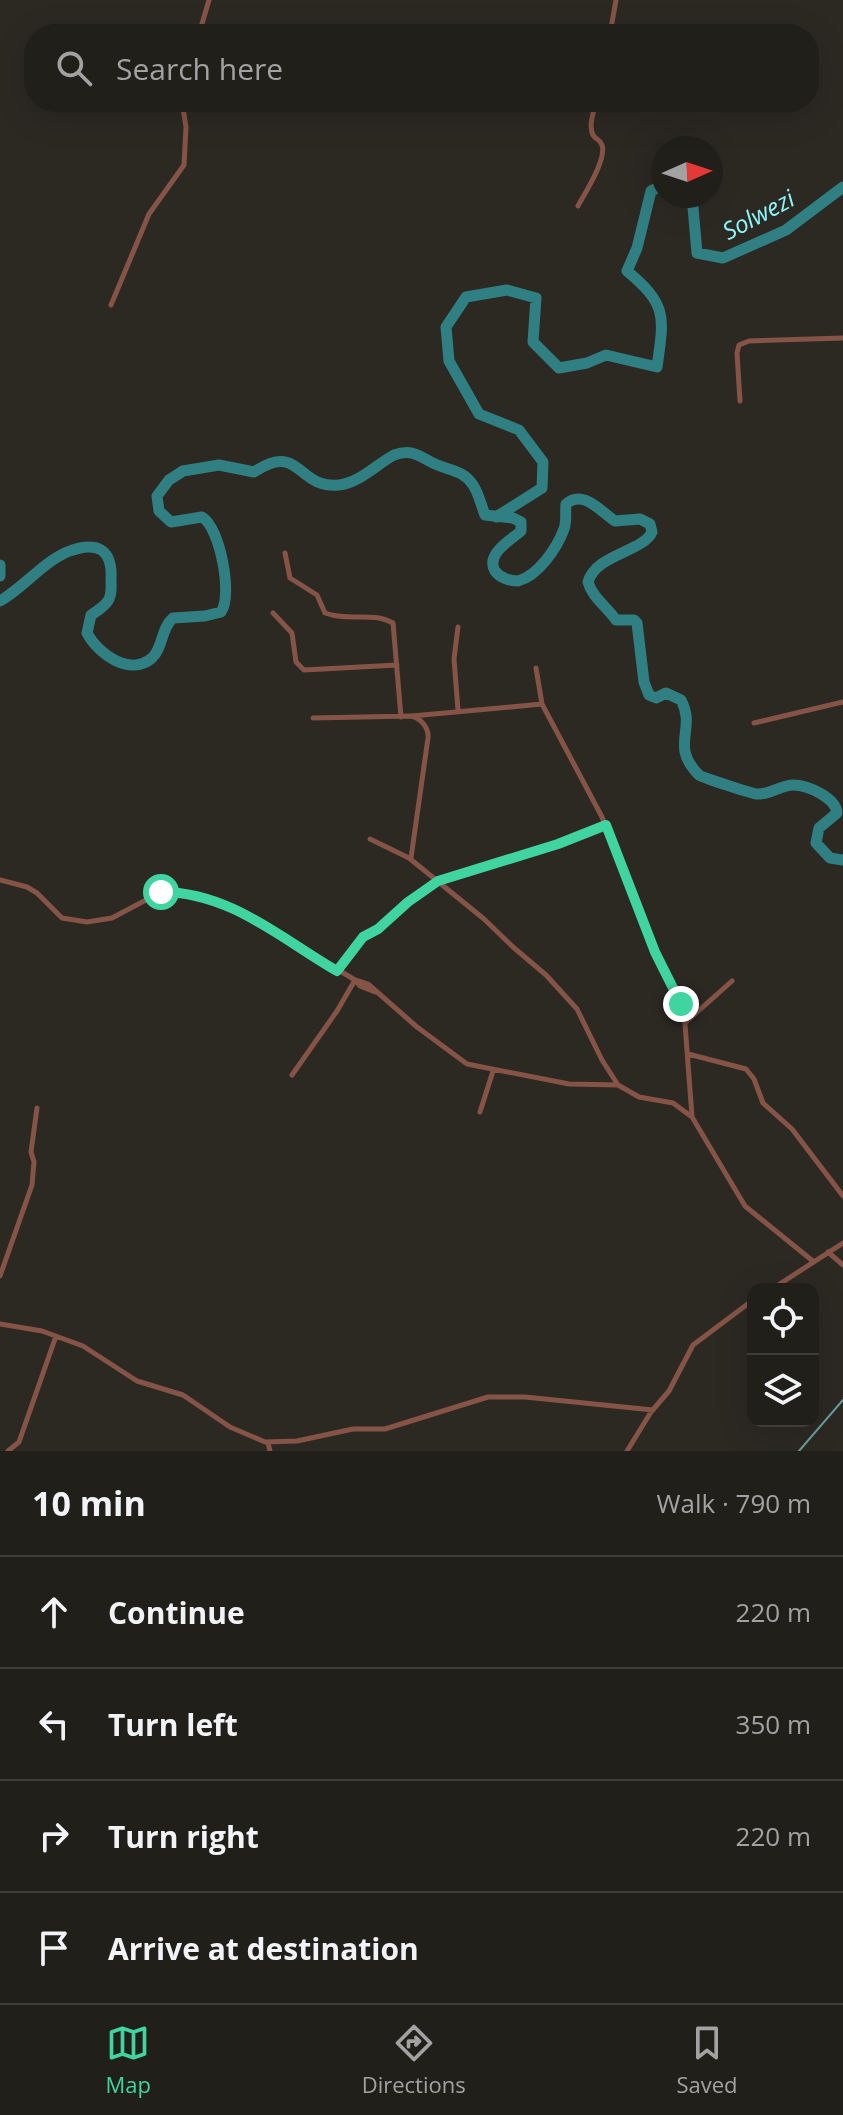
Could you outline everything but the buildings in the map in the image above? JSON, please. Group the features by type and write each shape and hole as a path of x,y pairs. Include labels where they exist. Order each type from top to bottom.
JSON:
{"street":[{"path":"202,24 209,0"},
{"path":"612,24 616,0"},
{"path":"111,305 149,214 184,165 184,112"},
{"path":"578,206 602,154 601,143 591,127 594,112"},
{"path":"740,401 739,345 764,340 843,338"},
{"path":"285,553 290,578 317,595 325,613 342,618 373,617 387,620 394,626 401,717"},
{"path":"273,613 292,633 296,662 304,670 397,665"},
{"path":"458,627 454,659 458,710"},
{"path":"536,668 542,704 606,825 641,917 681,1004 686,1022 692,1117"},
{"path":"754,723 843,702"},
{"path":"313,718 401,717 542,704"},
{"path":"411,716 419,719 429,735 411,859"},
{"path":"337,971 363,937 378,929 438,881 558,844 606,825"},
{"path":"370,839 411,859 565,993 584,1021 602,1060 618,1085 639,1097 673,1103 692,1117 742,1202 814,1262"},
{"path":"0,880 37,893 62,918 91,923 112,918 161,892 211,899 247,914 360,986 375,992 460,1060 493,1071 569,1084 618,1085"},
{"path":"292,1075 355,980"},
{"path":"686,1022 732,981"},
{"path":"688,1054 746,1069 763,1103 792,1129 843,1196"},
{"path":"480,1112 493,1071"},
{"path":"0,1276 32,1185 34,1162 31,1152 37,1108"},
{"path":"781,1283 843,1243"},
{"path":"828,1252 843,1265"},
{"path":"627,1451 673,1384 693,1345 747,1304"},
{"path":"0,1324 56,1336 97,1353 137,1381 183,1395 230,1427 268,1443 297,1441 353,1429 385,1429 488,1397 525,1397 653,1410"},
{"path":"8,1451 19,1442 56,1336"},
{"path":"268,1443 270,1451"}],"waterway":[{"name":"Solwezi","path":"693,208 697,253 723,258 786,230 843,187"},
{"name":"Solwezi","path":"496,517 542,488 543,462 519,430 479,414 449,361 446,327 466,297 507,290 536,298 533,342 559,368 587,363 606,355 657,367 660,313 650,293 627,271 637,248 651,191"},
{"path":"0,601 58,557 77,549 94,547 109,560 111,592 106,604 91,615 87,633 99,648 115,660 134,665 152,658 173,618 221,612 226,592 223,562 208,523 202,517 171,522 159,511 157,496 169,480 183,471 219,465 254,472 281,462 290,464 314,480 339,485 361,477 394,455 406,452 416,454 465,476 475,488 485,515 521,522 521,531 500,548 493,559 495,571 505,579 515,581 533,573 552,552 565,526 566,504 572,500 585,500 615,521 640,519 650,524 652,532 647,539 600,565 588,582 596,597 616,620 634,620 637,623 644,682 649,695 656,698 666,693 681,700 686,720 684,746 690,764 699,775 757,794 793,785 820,793 832,802 837,813 819,828 816,843 830,858 843,860"},
{"path":"0,565 0,576"},
{"path":"799,1451 843,1400"}],"route":[{"path":"161,892 211,899 245,913 337,971 363,937 378,929 438,881 558,844 606,825 655,952 681,1004"}]}
